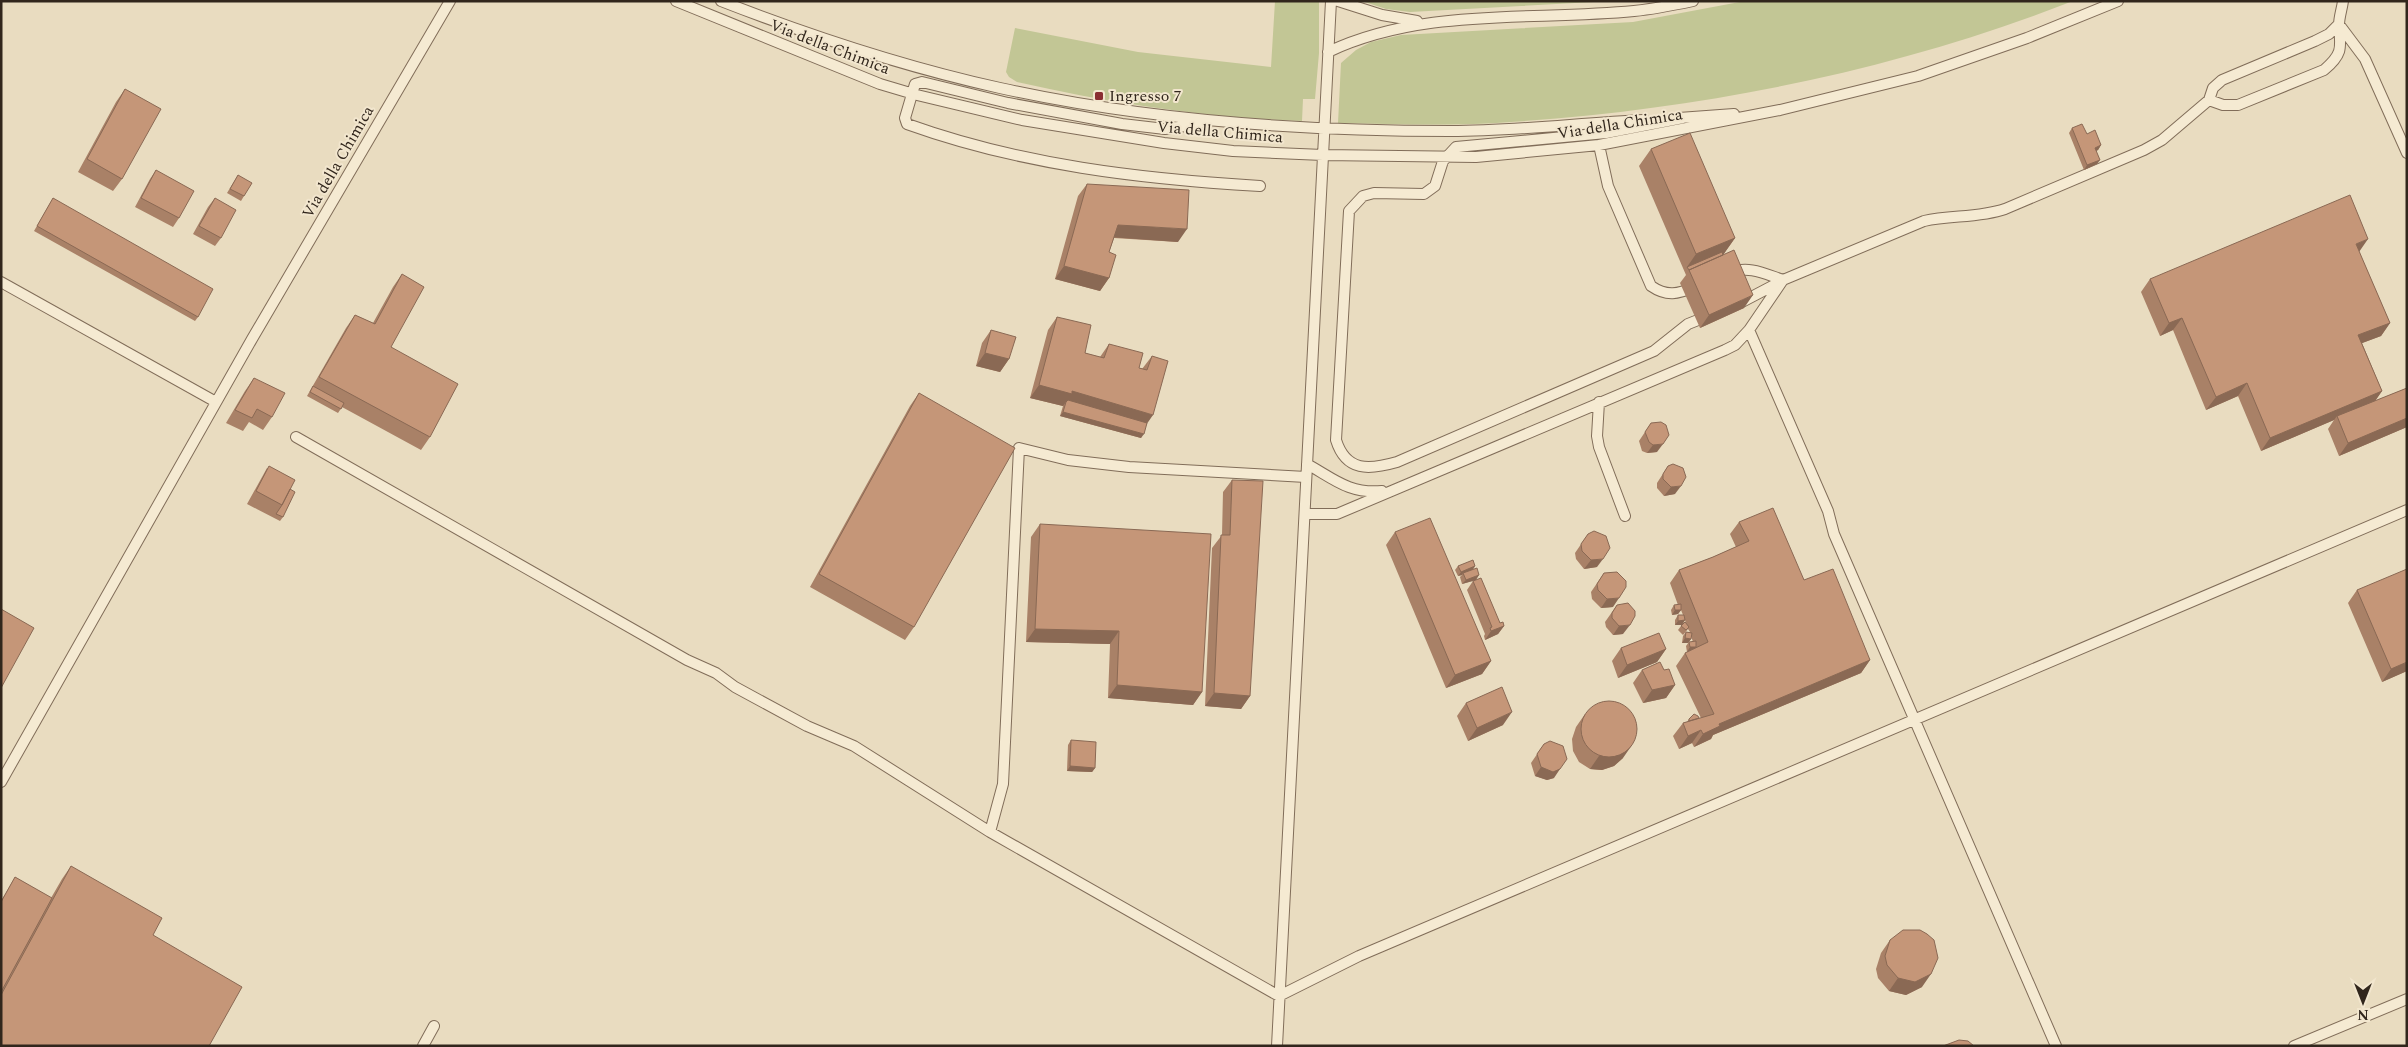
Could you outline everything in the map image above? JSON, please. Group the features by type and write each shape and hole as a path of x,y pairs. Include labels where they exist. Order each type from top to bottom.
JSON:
{"lane":[{"name":"Via della Chimica","path":"1,782 252,338 450,1"},
{"name":"Via della Chimica","path":"676,1 841,70 912,94 1022,120 1164,143 1233,151 1323,155 1476,157 1599,146 1780,110 1918,76 2027,38 2118,1"},
{"name":"Via della Chimica","path":"721,1 756,15 900,62 999,88 1099,106 1215,122 1324,128 1484,131 1780,110"},
{"path":"1277,1046 1331,1"},
{"path":"1338,1 1382,15 1425,22"},
{"path":"1328,52 1374,34 1425,22 1635,11 1693,1"},
{"path":"2209,100 2222,105 2238,105 2324,70 2333,62 2340,51 2342,38 2339,24 2343,1"},
{"path":"1732,306 1783,280 1924,221 1940,218 1989,215 2126,158 2162,140 2209,100 2213,88 2222,80 2316,41 2329,34 2339,24"},
{"path":"2339,24 2365,59 2407,153"},
{"path":"1215,122 1164,129 1145,127 1008,103 922,82 915,84 905,118 908,124 977,146 1105,172 1260,186"},
{"path":"1683,118 1606,133 1456,147 1443,161 1434,186 1424,194 1374,193 1363,196 1349,212 1336,440 1345,459 1365,468 1397,462 1654,351 1688,324 1714,314"},
{"path":"1599,146 1608,186 1651,286 1659,292 1677,294 1703,284"},
{"path":"1720,277 1737,270 1754,269 1783,280"},
{"path":"1305,514 1337,514 1726,350 1735,345 1749,330 1783,280"},
{"path":"1,282 216,402"},
{"path":"1749,330 1828,511 1834,534 2056,1046"},
{"path":"1599,402 1597,436 1599,447 1625,516"},
{"path":"296,437 688,660 716,673 735,687 807,726 854,746 990,832 1279,996"},
{"path":"990,832 1003,784 1019,448 1068,460 1094,463 1306,478"},
{"path":"1307,464 1339,484 1354,490 1369,492 1393,490"},
{"path":"1279,996 1359,956 1913,718 2407,510"},
{"path":"2294,1046 2407,999"},
{"path":"423,1046 434,1026"}],"green space":[{"path":"1275,1 1319,1 1319,53 1315,99 1303,99 1302,121 1230,117 1123,103 1017,82 1009,77 1006,72 1015,28 1138,52 1271,67"},
{"path":"1362,1 1612,1 1410,12 1386,9"},
{"path":"1745,1 2073,1 1933,49 1862,68 1717,98 1643,109 1496,123 1437,125 1338,123 1341,63 1356,50 1371,42 1401,35 1633,22"}],"building":[{"path":"125,89 161,109 122,179 87,159"},
{"path":"2082,124 2087,134 2095,130 2101,145 2095,148 2100,160 2087,165 2072,128"},
{"path":"1690,133 1735,238 1696,254 1651,149"},
{"path":"156,170 194,191 179,218 141,198"},
{"path":"238,175 252,183 244,196 230,189"},
{"path":"1087,184 1189,190 1187,229 1118,225 1109,252 1116,255 1109,278 1064,266"},
{"path":"2350,195 2368,239 2356,244 2390,323 2358,335 2382,391 2270,438 2247,383 2216,397 2182,318 2169,323 2150,279"},
{"path":"53,198 213,289 198,317 37,226"},
{"path":"215,198 236,210 221,238 199,226"},
{"path":"1734,250 1753,295 1709,315 1689,270"},
{"path":"1722,252 1723,255 1689,270 1687,267"},
{"path":"402,274 424,287 391,347 458,384 430,437 319,377 355,315 375,324"},
{"path":"1057,317 1091,325 1085,353 1104,358 1109,344 1143,353 1139,368 1147,370 1152,356 1168,361 1153,415 1072,391 1072,394 1039,385"},
{"path":"991,330 1016,337 1009,359 985,353"},
{"path":"254,378 285,393 272,417 257,409 252,418 235,410"},
{"path":"313,386 344,403 341,409 310,392"},
{"path":"2407,388 2407,418 2348,443 2337,416"},
{"path":"919,393 1015,448 914,627 819,574"},
{"path":"1068,400 1147,423 1144,434 1063,412"},
{"path":"1661,422 1666,425 1669,435 1663,444 1653,445 1649,442 1645,432 1651,423"},
{"path":"1673,464 1683,468 1686,477 1681,486 1671,487 1663,479 1663,474 1668,466"},
{"path":"269,466 295,480 282,505 256,491"},
{"path":"1232,480 1263,481 1250,696 1214,693 1221,535 1230,535"},
{"path":"290,489 295,492 283,517 276,514"},
{"path":"1773,508 1804,580 1833,569 1870,660 1719,724 1720,726 1703,734 1701,730 1688,736 1683,723 1714,714 1685,653 1708,642 1679,570 1749,541 1739,522"},
{"path":"1430,518 1491,661 1455,675 1395,532"},
{"path":"1040,524 1211,534 1202,692 1117,685 1119,631 1035,629"},
{"path":"1594,531 1606,536 1610,548 1603,559 1591,560 1582,551 1581,544 1588,534"},
{"path":"1473,560 1475,566 1461,572 1458,566"},
{"path":"1477,568 1479,575 1466,580 1463,573"},
{"path":"2407,569 2407,662 2391,669 2357,590"},
{"path":"1617,572 1626,581 1626,587 1619,598 1607,599 1598,590 1597,584 1604,573"},
{"path":"1481,578 1500,623 1503,622 1504,626 1491,631 1490,628 1492,627 1473,581"},
{"path":"1628,603 1635,611 1635,616 1630,625 1619,626 1612,618 1612,613 1617,605"},
{"path":"1681,604 1681,610 1675,610 1674,605"},
{"path":"1,609 34,628 1,688"},
{"path":"1678,615 1684,615 1685,620 1678,621"},
{"path":"1685,622 1689,627 1686,630 1681,626"},
{"path":"1686,632 1692,633 1691,639 1685,638"},
{"path":"1659,633 1666,649 1627,665 1621,648"},
{"path":"1696,641 1696,647 1690,647 1689,642"},
{"path":"1660,662 1664,670 1669,669 1675,685 1652,690 1642,670"},
{"path":"1502,687 1512,712 1477,728 1466,703"},
{"path":"1609,701 1620,703 1629,709 1635,718 1637,729 1635,740 1629,749 1620,755 1609,757 1598,755 1589,749 1583,740 1581,729 1583,718 1589,709 1598,703"},
{"path":"1694,714 1699,718 1689,721 1689,719"},
{"path":"1071,740 1096,742 1095,768 1070,766"},
{"path":"1550,741 1563,746 1567,759 1560,769 1553,772 1541,767 1537,754 1544,744"},
{"path":"71,866 162,918 153,935 242,987 209,1046 1,1046 1,995"},
{"path":"15,877 52,898 1,992 1,902"},
{"path":"1903,930 1920,930 1934,940 1938,958 1931,974 1915,982 1898,978 1887,965 1885,956 1890,940"},
{"path":"1959,1040 1968,1041 1974,1046 1943,1046"}],"place":[{"name":"Ingresso 7","path":"1099,96"}]}
